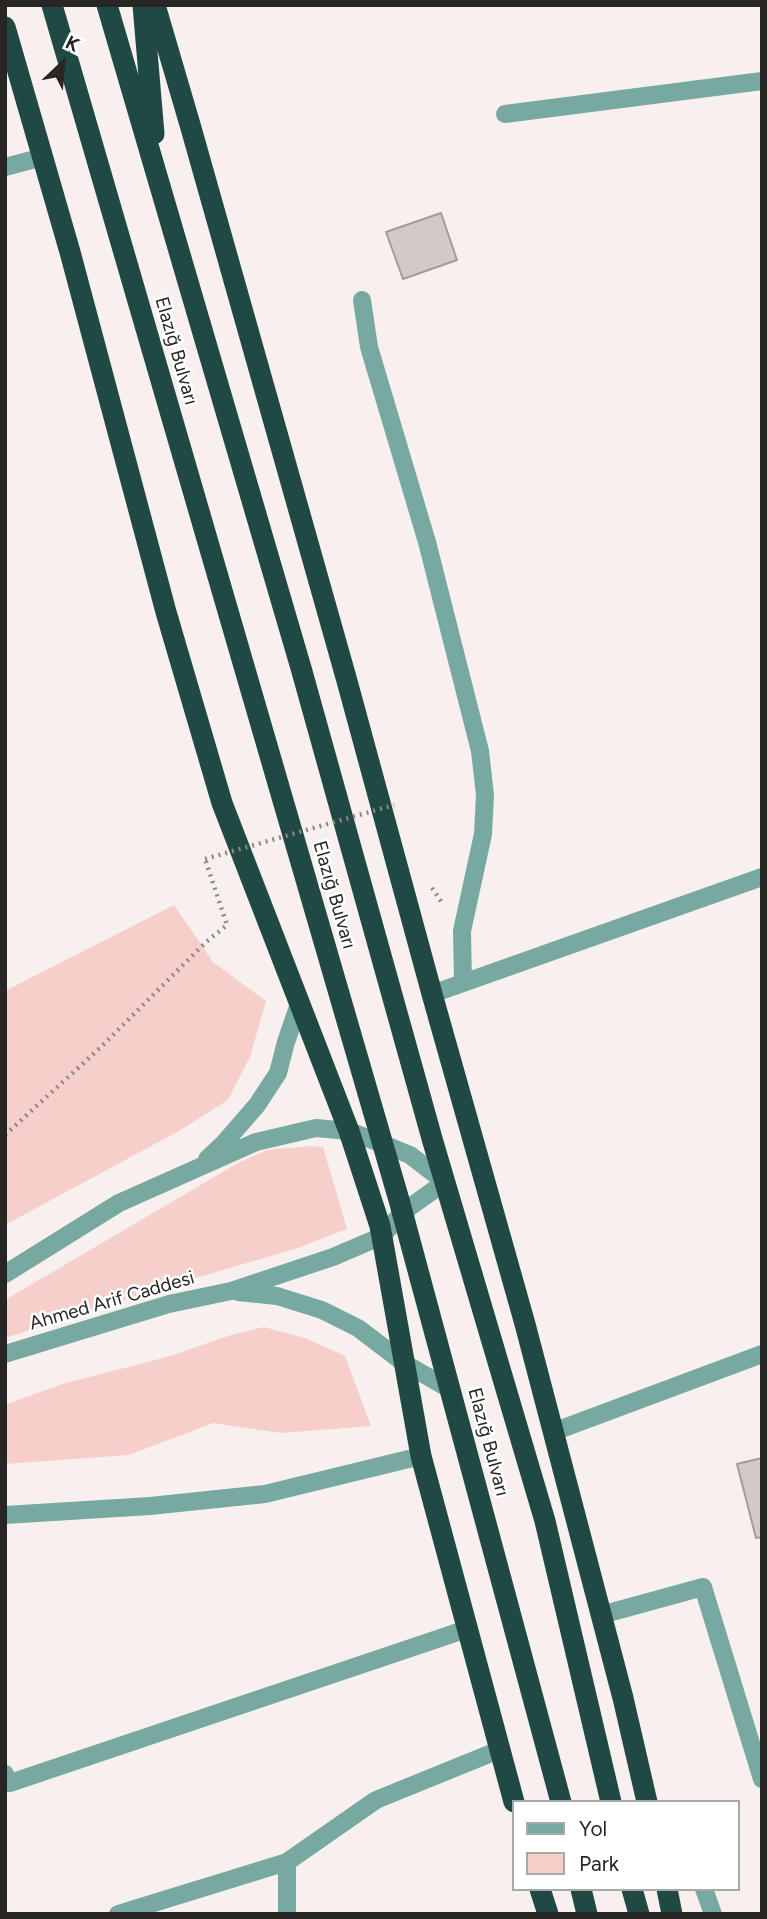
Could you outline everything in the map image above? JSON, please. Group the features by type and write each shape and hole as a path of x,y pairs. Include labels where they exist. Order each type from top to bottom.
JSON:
{"highway":[{"name":"Elazığ Bulvarı","path":"52,5 383,1143 560,1800"},
{"name":"Elazığ Bulvarı","path":"107,5 301,668 445,1182 545,1521 611,1800"},
{"path":"143,5 158,178"},
{"path":"155,5 344,668 432,994 522,1311 647,1800"},
{"path":"5,27 70,253 166,612 222,803 349,1131 380,1226 421,1457 513,1800"},
{"path":"541,1891 548,1914"},
{"path":"582,1891 587,1914"},
{"path":"633,1891 639,1914"},
{"path":"667,1891 672,1914"}],"street":[{"path":"505,114 762,81"},
{"path":"5,167 43,157"},
{"path":"362,300 369,347 427,542 466,687 480,751 485,795 483,834 462,931 463,983"},
{"path":"432,994 762,877"},
{"path":"200,1167 257,1105 278,1073 285,1042 299,1004"},
{"path":"5,1274 119,1203 256,1142 316,1128 349,1131 383,1143 410,1155 445,1182"},
{"name":"Ahmed Arif Caddesi","path":"5,1354 169,1304 231,1291 333,1257 382,1236 402,1212 445,1182"},
{"name":"Ahmed Arif Caddesi","path":"231,1291 277,1296 323,1310 358,1328 404,1363 451,1390"},
{"path":"554,1432 762,1354"},
{"path":"5,1515 150,1506 265,1494 421,1457"},
{"path":"601,1615 703,1587 762,1779"},
{"path":"5,1774 10,1783 467,1629"},
{"path":"118,1914 287,1862 376,1800 499,1750"},
{"path":"287,1862 287,1914"},
{"path":"705,1891 713,1914"}],"path":[{"path":"5,1135 227,925 205,859 394,805"}],"green space":[{"path":"174,905 213,962 266,1001 250,1057 228,1100 179,1131 5,1225 5,991"},
{"path":"323,1147 347,1229 295,1249 5,1338 5,1300 238,1163 267,1150"},
{"path":"264,1327 305,1338 345,1356 371,1426 281,1433 213,1423 129,1455 5,1464 5,1405 62,1384 167,1357 231,1335"}],"building":[{"path":"441,213 457,260 403,279 386,232"},
{"path":"762,1458 762,1537 756,1538 737,1464"}]}
